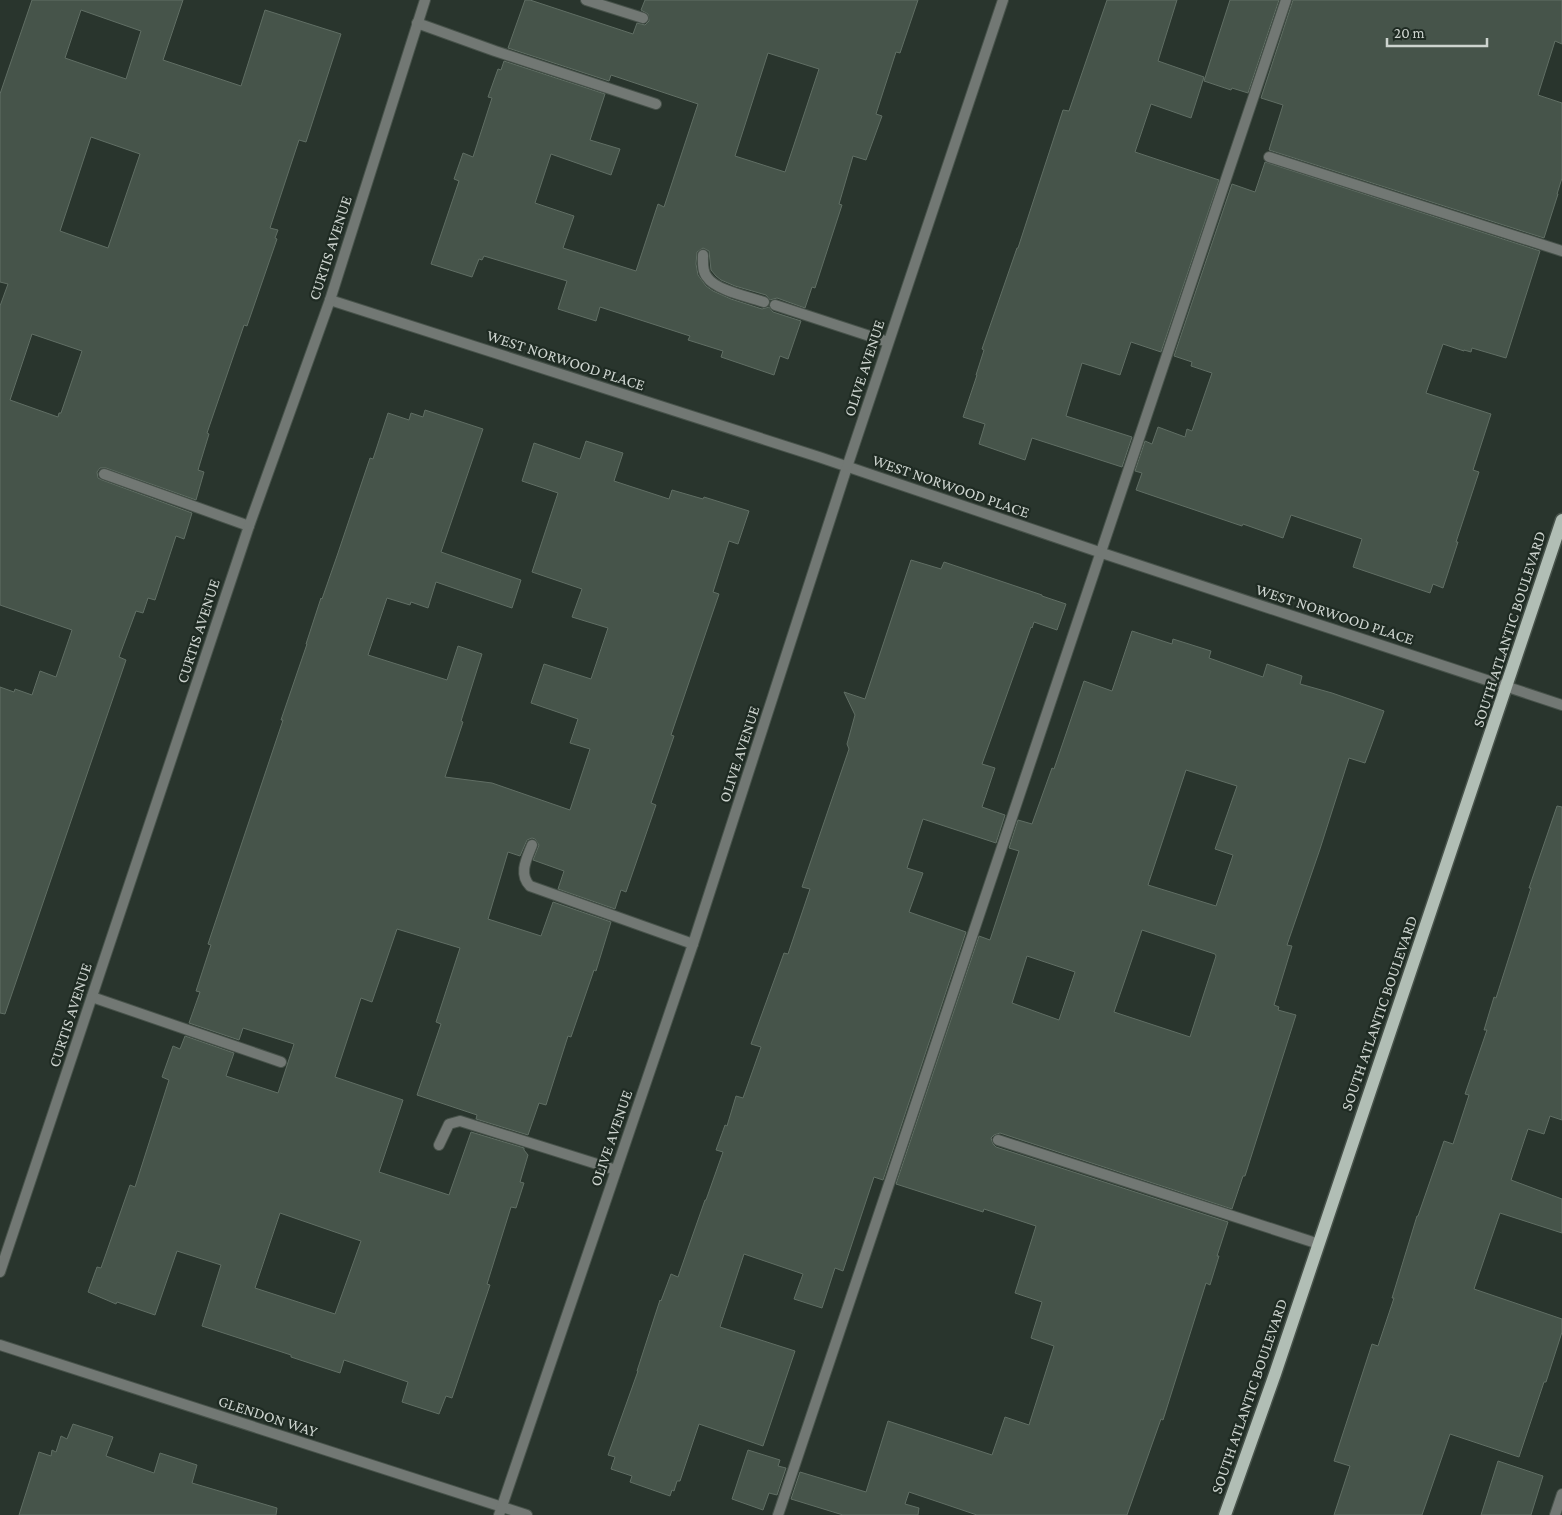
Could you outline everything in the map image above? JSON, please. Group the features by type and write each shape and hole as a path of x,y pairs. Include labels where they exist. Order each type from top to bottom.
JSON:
{"main road":[{"name":"SOUTH ATLANTIC BOULEVARD","path":"1226,1515 1562,520"}],"street":[{"name":"CURTIS AVENUE","path":"0,1272 249,526 330,300 425,0"},
{"path":"586,0 643,18"},
{"name":"OLIVE AVENUE","path":"501,1511 693,944 888,342 1003,0"},
{"path":"778,1515 1286,0"},
{"path":"418,23 495,51 656,104"},
{"path":"1269,157 1562,251"},
{"path":"703,254 703,267 706,277 715,286 764,302"},
{"name":"WEST NORWOOD PLACE","path":"330,300 847,467 1562,705"},
{"path":"775,305 888,342"},
{"path":"104,474 249,526"},
{"path":"532,845 523,873 524,881 530,886 693,944"},
{"path":"92,997 281,1062"},
{"path":"439,1145 449,1124 460,1122 616,1170"},
{"path":"998,1140 1318,1244"},
{"name":"GLENDON WAY","path":"0,1345 501,1511 527,1515"},
{"path":"1555,1515 1562,1494"}],"building":[{"path":"32,0 183,0 163,60 241,86 265,10 341,34 306,142 299,140 270,228 278,230 275,238 277,239 247,326 244,325 207,433 209,434 198,470 204,472 196,500 106,468 100,468 97,472 98,478 102,480 192,513 184,539 176,536 155,600 148,598 143,613 136,611 119,657 126,660 5,1014 0,1013 0,687 14,692 15,689 32,695 40,671 56,677 72,630 0,605 0,306 8,284 0,282 0,94","holes":["81,10 141,31 126,79 65,58","91,137 140,154 108,248 60,231","32,334 82,351 58,417 10,400"]},
{"path":"525,0 530,0 633,34 637,23 645,25 649,21 648,14 641,10 645,0 918,0 900,53 896,52 876,114 882,116 866,160 853,156 839,204 842,205 815,288 812,287 805,308 777,298 770,300 766,295 721,280 711,270 709,251 703,248 697,252 696,264 698,275 706,286 713,291 762,309 769,307 773,312 801,321 788,359 780,356 774,375 721,357 723,351 688,340 690,336 600,307 596,321 558,309 567,281 484,256 482,260 479,259 472,277 431,264 459,181 454,179 463,153 473,157 492,98 488,97 498,69 501,70 504,61 605,94 590,140 620,149 611,175 551,154 535,203 574,216 563,248 636,271 658,204 664,207 698,104 611,75 609,81 508,48","holes":["768,53 819,69 785,172 735,156"]},
{"path":"1107,0 1177,0 1158,61 1204,77 1191,118 1151,104 1135,152 1219,180 1161,352 1131,342 1120,375 1082,363 1066,416 1132,437 1122,467 1032,438 1025,460 979,444 985,424 963,417 984,350 982,349 1018,248 1063,110 1069,111"},
{"path":"1230,0 1279,0 1248,93 1232,88 1231,90 1204,81"},
{"path":"1293,0 1562,0 1562,44 1555,41 1538,95 1562,103 1562,178 1544,238 1269,150 1283,105 1261,98"},
{"path":"1265,162 1540,251 1506,358 1472,348 1471,352 1443,344 1426,393 1491,414 1473,470 1479,472 1443,588 1433,584 1430,593 1353,567 1362,539 1291,515 1283,538 1136,490 1142,473 1135,471 1145,441 1152,444 1158,427 1185,437 1187,429 1192,431 1212,373 1191,366 1192,362 1174,356 1232,184 1255,192"},
{"path":"425,410 483,429 441,552 521,580 512,608 436,582 428,608 411,602 410,605 387,598 368,655 447,680 458,646 482,654 445,777 492,783 570,810 590,749 570,743 578,719 531,703 544,664 591,679 608,628 572,617 582,589 532,572 558,493 522,481 534,443 580,459 586,441 623,453 614,481 669,499 672,490 703,499 704,497 749,511 738,544 729,541 713,592 719,594 671,735 674,736 651,803 656,805 626,892 621,890 615,909 558,889 564,871 533,860 539,845 535,839 527,840 520,856 508,852 488,919 541,936 553,902 611,922 596,971 594,970 571,1037 568,1036 546,1105 539,1103 528,1135 476,1119 477,1115 417,1095 441,1024 436,1022 460,948 397,929 372,1002 361,998 335,1077 403,1100 379,1172 449,1195 471,1132 524,1148 528,1155 520,1182 524,1183 516,1208 511,1207 487,1284 490,1285 452,1398 446,1396 439,1414 402,1402 408,1382 344,1360 340,1373 202,1326 221,1265 177,1251 155,1315 117,1302 116,1304 88,1292 97,1267 101,1268 130,1185 135,1187 169,1080 162,1077 173,1046 180,1049 185,1036 234,1053 226,1076 278,1093 294,1044 243,1028 239,1040 189,1023 200,992 196,991 211,945 208,944 283,720 281,720 321,598 370,458 373,459 388,413 409,420 411,413 423,417","holes":["280,1213 361,1241 335,1314 255,1288"]},
{"path":"911,560 941,569 944,562 1066,604 1057,630 1034,622 1031,627 982,764 995,768 982,807 1005,815 996,843 923,819 907,868 923,873 909,912 966,932 883,1180 874,1177 843,1271 835,1268 822,1308 794,1299 803,1274 744,1254 720,1327 795,1351 763,1446 699,1424 680,1481 677,1481 674,1491 672,1490 670,1496 630,1482 632,1476 611,1469 615,1457 608,1455 638,1371 660,1300 671,1274 678,1277 706,1200 723,1152 716,1150 725,1125 727,1126 736,1096 743,1098 761,1047 751,1044 784,953 788,954 810,889 802,887 849,749 847,744 855,715 844,692 865,699"},
{"path":"1132,631 1172,644 1173,639 1211,651 1209,658 1263,677 1267,664 1302,676 1300,684 1384,711 1365,763 1349,758 1287,945 1292,946 1274,1005 1279,1007 1278,1010 1296,1015 1245,1176 1243,1176 1232,1209 1000,1133 991,1138 996,1147 1228,1222 1210,1285 1206,1283 1163,1420 1161,1419 1127,1515 977,1515 909,1492 905,1504 919,1508 918,1515 843,1515 791,1499 800,1472 866,1492 888,1421 992,1455 1005,1417 1029,1425 1054,1346 1031,1338 1042,1302 1015,1293 1036,1226 984,1209 983,1212 896,1184 979,936 990,940 1019,851 1009,848 1018,820 1032,824 1052,768 1054,769 1084,681 1112,691","holes":["1186,770 1237,786 1215,849 1233,855 1216,906 1148,885","1142,930 1215,954 1216,956 1190,1037 1114,1012","1027,956 1075,972 1059,1020 1012,1003"]},
{"path":"1557,806 1562,807 1562,1120 1550,1116 1544,1134 1528,1129 1511,1180 1562,1199 1562,1233 1500,1213 1474,1289 1562,1319 1562,1332 1519,1457 1450,1434 1422,1515 1334,1515 1350,1466 1334,1461 1372,1344 1378,1346 1394,1298 1392,1298 1417,1216 1444,1141 1453,1144 1469,1095 1465,1094 1487,1030 1484,1030 1494,997 1496,998 1531,888 1529,888"},
{"path":"73,1424 113,1437 106,1456 154,1473 160,1453 197,1465 192,1483 277,1508 276,1515 19,1515 39,1452 51,1456 52,1450 56,1452 61,1436 67,1439"},
{"path":"748,1450 780,1460 778,1466 786,1468 777,1495 769,1493 763,1510 732,1499"},
{"path":"1498,1461 1543,1476 1531,1515 1481,1515"}]}
